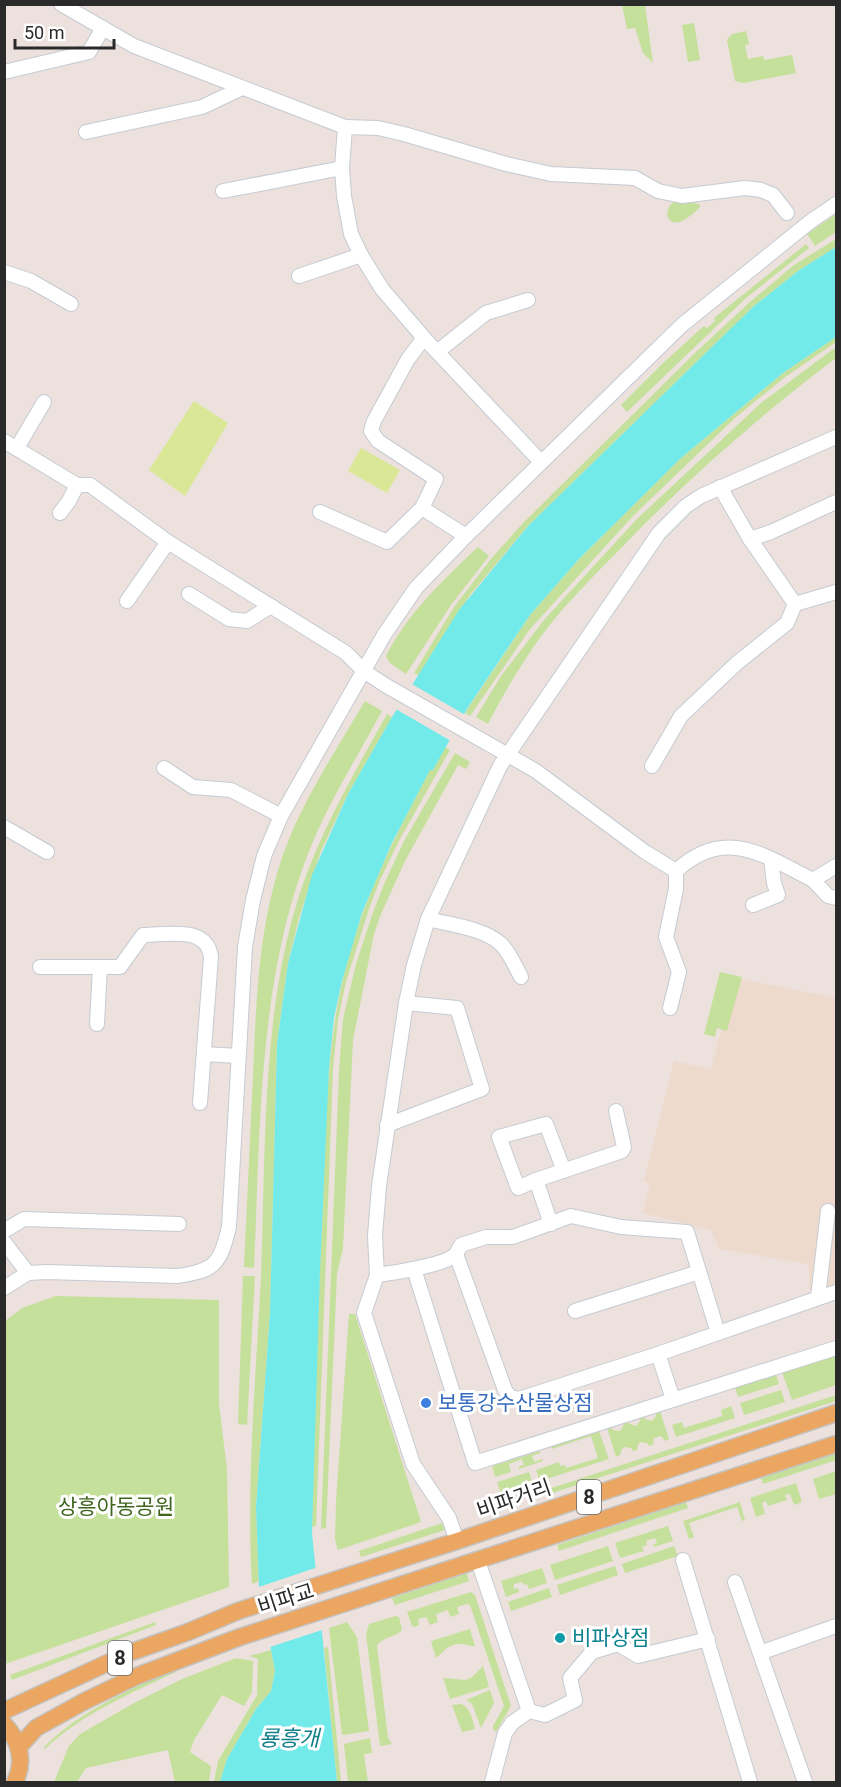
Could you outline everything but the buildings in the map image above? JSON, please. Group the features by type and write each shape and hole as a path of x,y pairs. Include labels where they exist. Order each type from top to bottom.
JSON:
{"main road":[{"name":"비파거리","path":"341,1578 457,1542 837,1413"},
{"name":"8","path":"478,1561 837,1444"},
{"name":"비파교","path":"19,1747 36,1728 85,1701 138,1677 240,1637 478,1561"},
{"name":"비파교","path":"4,1711 129,1653 238,1611 341,1578"},
{"path":"4,1724 16,1739 19,1747 20,1773 15,1782"}],"street":[{"path":"61,4 134,46 345,128 378,128 506,164 551,174 635,178 658,191 682,196 745,188 761,190 772,195 787,213"},
{"path":"4,72 89,52 103,28"},
{"path":"86,132 202,107 240,89"},
{"path":"345,128 342,168 344,196 351,234 361,255 382,289 423,338 542,462"},
{"path":"223,191 342,168"},
{"path":"4,1288 28,1274 70,1272 177,1276 197,1273 215,1264 225,1244 228,1227 245,947 264,856 281,816 364,670 416,588 465,536 682,325 811,221 837,204"},
{"path":"299,276 361,255"},
{"path":"4,272 31,281 71,304"},
{"path":"437,352 486,313 528,300"},
{"path":"320,512 387,542 422,508 436,479 378,441 371,431 374,421 402,370 423,338"},
{"path":"17,448 44,402"},
{"path":"457,1542 449,1518 413,1464 364,1313 377,1275 375,1236 379,1186 406,1004 428,919 475,815 506,755 659,533 686,506 720,487 837,437"},
{"path":"4,441 76,485 90,485 168,542 346,653 385,685 536,771 645,852 676,871"},
{"path":"60,513 69,501 76,485"},
{"path":"720,487 750,539 795,604"},
{"path":"750,539 771,532 837,501"},
{"path":"422,508 465,536"},
{"path":"127,601 168,542"},
{"path":"795,604 837,592"},
{"path":"189,594 229,619 247,621 271,606"},
{"path":"652,766 681,716 737,663 787,623 795,604"},
{"path":"164,768 193,787 231,790 281,816"},
{"path":"4,827 47,852"},
{"path":"670,1008 679,972 666,937 676,889 676,871 689,859 719,846 738,847 771,859 813,880 828,896 837,898"},
{"path":"753,905 778,895 771,859"},
{"path":"813,880 837,866"},
{"path":"428,919 483,934 500,943 521,977"},
{"path":"40,967 120,967 143,935 194,935 204,940 210,947 211,957 200,1103"},
{"path":"97,1024 100,967"},
{"path":"387,1125 482,1089 457,1008 406,1004"},
{"path":"204,1054 238,1056"},
{"path":"564,1171 546,1124 499,1137 518,1188 622,1151 624,1147 616,1111"},
{"path":"536,1180 551,1224"},
{"path":"818,1297 828,1211"},
{"path":"377,1275 414,1269 447,1259 456,1254 461,1245 486,1237 513,1237 571,1216 621,1227 687,1232 718,1334"},
{"path":"4,1231 24,1219 179,1224"},
{"path":"4,1242 28,1274"},
{"path":"456,1254 505,1390 510,1397 519,1399 718,1334 837,1292"},
{"path":"414,1269 476,1462 837,1348"},
{"path":"575,1311 699,1272"},
{"path":"658,1354 673,1399"},
{"path":"683,1560 750,1782"},
{"path":"478,1561 529,1711"},
{"path":"735,1582 805,1782"},
{"path":"760,1653 837,1626"},
{"path":"492,1782 505,1733 512,1723 529,1711 545,1715 575,1701 570,1678 592,1652 618,1644 638,1656 708,1639"}],"shaded area":[{"path":"735,978 836,998 836,1285 810,1291 808,1264 719,1249 711,1230 643,1213 650,1183 644,1181 674,1061 711,1069"}],"green space":[{"path":"622,5 645,5 653,63 643,53 635,28 627,29"},
{"path":"694,23 700,60 688,62 682,25"},
{"path":"746,31 749,44 745,45 748,59 763,56 764,60 792,55 796,73 743,83 735,81 727,40 732,34"},
{"path":"674,202 695,203 700,207 685,220 675,222 669,219 667,212"},
{"path":"836,214 836,232 815,246 807,234"},
{"path":"836,239 836,247 798,271 754,306 528,526 470,595 419,675 414,673 454,607 522,524 697,351 750,302 794,265"},
{"path":"806,244 809,248 746,298 627,412 621,405 663,363 704,326 707,328 715,321 714,318"},
{"path":"836,337 836,342 784,378 735,418 633,516 530,629 470,716 465,713 530,615 579,559 681,458 783,373"},
{"path":"836,347 836,358 781,401 703,468 592,577 537,642 511,682 488,724 476,717 501,676 544,620 636,520 761,403"},
{"path":"194,401 228,423 185,496 149,470"},
{"path":"361,448 400,470 387,493 348,471"},
{"path":"478,547 489,556 451,605 406,674 390,663 386,656 395,640 428,597"},
{"path":"365,701 382,711 339,789 310,849 288,918 277,966 269,1016 260,1117 254,1268 244,1267 257,997 266,918 279,867 296,824 317,782"},
{"path":"387,714 392,717 348,794 321,851 299,918 288,963 277,1044 270,1313 256,1507 259,1581 252,1584 250,1507 252,1430 261,1276 267,1087 277,993 285,947 297,902 315,853 337,806"},
{"path":"445,747 450,750 400,839 380,880 346,982 338,1019 333,1069 316,1526 312,1527 313,1445 326,1118 337,1010 349,955 379,873 430,769 433,770"},
{"path":"455,753 470,762 466,769 458,765 405,861 381,914 374,934 353,1040 343,1248 337,1274 326,1528 321,1529 343,1019 356,964 384,884 404,841"},
{"path":"720,972 742,977 727,1031 717,1028 715,1037 704,1034"},
{"path":"243,1276 255,1276 247,1425 238,1424"},
{"name":"상흥아동공원","path":"56,1296 219,1300 219,1404 227,1469 229,1587 5,1664 5,1321 22,1308"},
{"path":"349,1314 355,1314 421,1522 338,1550 335,1540 336,1502"},
{"path":"836,1353 836,1385 792,1400 782,1372"},
{"path":"776,1374 779,1384 738,1397 735,1387"},
{"path":"781,1390 785,1402 744,1415 740,1403"},
{"path":"836,1395 836,1401 540,1497 539,1492"},
{"path":"731,1406 735,1418 676,1437 672,1425 682,1422 684,1428 722,1416 721,1410"},
{"path":"660,1411 669,1439 665,1441 661,1436 654,1438 653,1445 649,1446 641,1442 637,1450 633,1451 625,1447 616,1457 607,1428 611,1427 619,1431 624,1423 628,1422 636,1426 640,1417 644,1416 645,1419 652,1421 656,1412"},
{"path":"599,1431 609,1459 540,1481 536,1470 559,1462 560,1466 565,1465 566,1468 598,1458 591,1436 552,1449 551,1446"},
{"path":"540,1451 532,1456 534,1462 542,1459 543,1461 519,1469 519,1466 524,1465 522,1459 509,1464 511,1472 495,1477 492,1466"},
{"path":"836,1453 836,1460 763,1484 761,1478"},
{"path":"836,1471 836,1494 819,1499 813,1479"},
{"path":"529,1472 533,1484 501,1494 497,1482"},
{"path":"796,1483 802,1502 794,1505 790,1494 785,1495 787,1500 768,1506 766,1501 762,1503 765,1514 756,1517 750,1498"},
{"path":"686,1502 688,1508 559,1551 557,1545"},
{"path":"740,1502 745,1520 742,1521 737,1507 689,1523 694,1537 689,1539 683,1521"},
{"path":"442,1523 445,1530 361,1557 359,1551"},
{"path":"668,1526 673,1541 654,1547 653,1545 657,1543 655,1538 646,1541 647,1545 642,1547 644,1551 620,1558 615,1543"},
{"path":"608,1546 613,1561 555,1580 550,1565"},
{"path":"674,1546 678,1556 625,1573 622,1564"},
{"path":"615,1566 618,1575 560,1595 557,1585"},
{"path":"542,1568 547,1583 529,1589 527,1584 524,1585 522,1582 514,1584 514,1589 518,1588 519,1592 506,1597 501,1581"},
{"path":"467,1573 469,1581 395,1605 392,1598"},
{"path":"549,1588 552,1597 511,1611 508,1602"},
{"path":"471,1592 475,1595 511,1706 496,1732 493,1726 504,1706 470,1605 457,1607 459,1614 450,1617 448,1610 436,1614 438,1622 430,1625 426,1617 418,1619 419,1625 415,1627 412,1626 407,1612"},
{"path":"399,1617 402,1630 382,1640 377,1646 388,1738 392,1744 380,1746 366,1634 369,1624"},
{"path":"155,1622 156,1625 12,1680 10,1675"},
{"path":"347,1622 357,1637 369,1731 342,1735 329,1628"},
{"path":"470,1629 475,1646 453,1645 436,1658 431,1641"},
{"path":"328,1647 341,1782 337,1782 324,1648"},
{"path":"271,1650 275,1671 271,1691 256,1709 227,1759 220,1782 214,1782 218,1761 257,1695 258,1659 249,1656"},
{"path":"236,1658 253,1661 252,1692 244,1706 222,1695 194,1740 190,1752 211,1766 209,1782 175,1782 168,1750 86,1768 77,1782 54,1782 69,1746 80,1734 182,1679"},
{"path":"483,1666 489,1687 450,1699 443,1678 466,1680"},
{"path":"175,1668 176,1672 90,1715 45,1749 44,1747 58,1734 89,1712"},
{"path":"490,1690 494,1703 481,1728 472,1704 466,1700"},
{"path":"461,1704 469,1711 475,1729 462,1732 452,1705"},
{"path":"370,1738 372,1753 364,1754 368,1782 348,1782 344,1744"}],"water":[{"name":"룡흥개","path":"836,247 836,337 783,373 681,458 579,559 530,615 467,709 433,770 430,770 392,843 362,913 342,981 334,1018 329,1068 312,1533 337,1782 220,1782 227,1759 256,1709 271,1691 275,1671 259,1587 256,1507 270,1313 277,1044 288,963 312,875 348,794 392,717 459,610 528,526 754,306 798,271"}],"pier":[{"path":"410,683 467,716 451,741 394,708"},
{"path":"318,1567 325,1629 267,1648 256,1588"}],"place":[{"name":"보통강수산물상점","path":"426,1403"},
{"name":"비파상점","path":"560,1638"}]}
